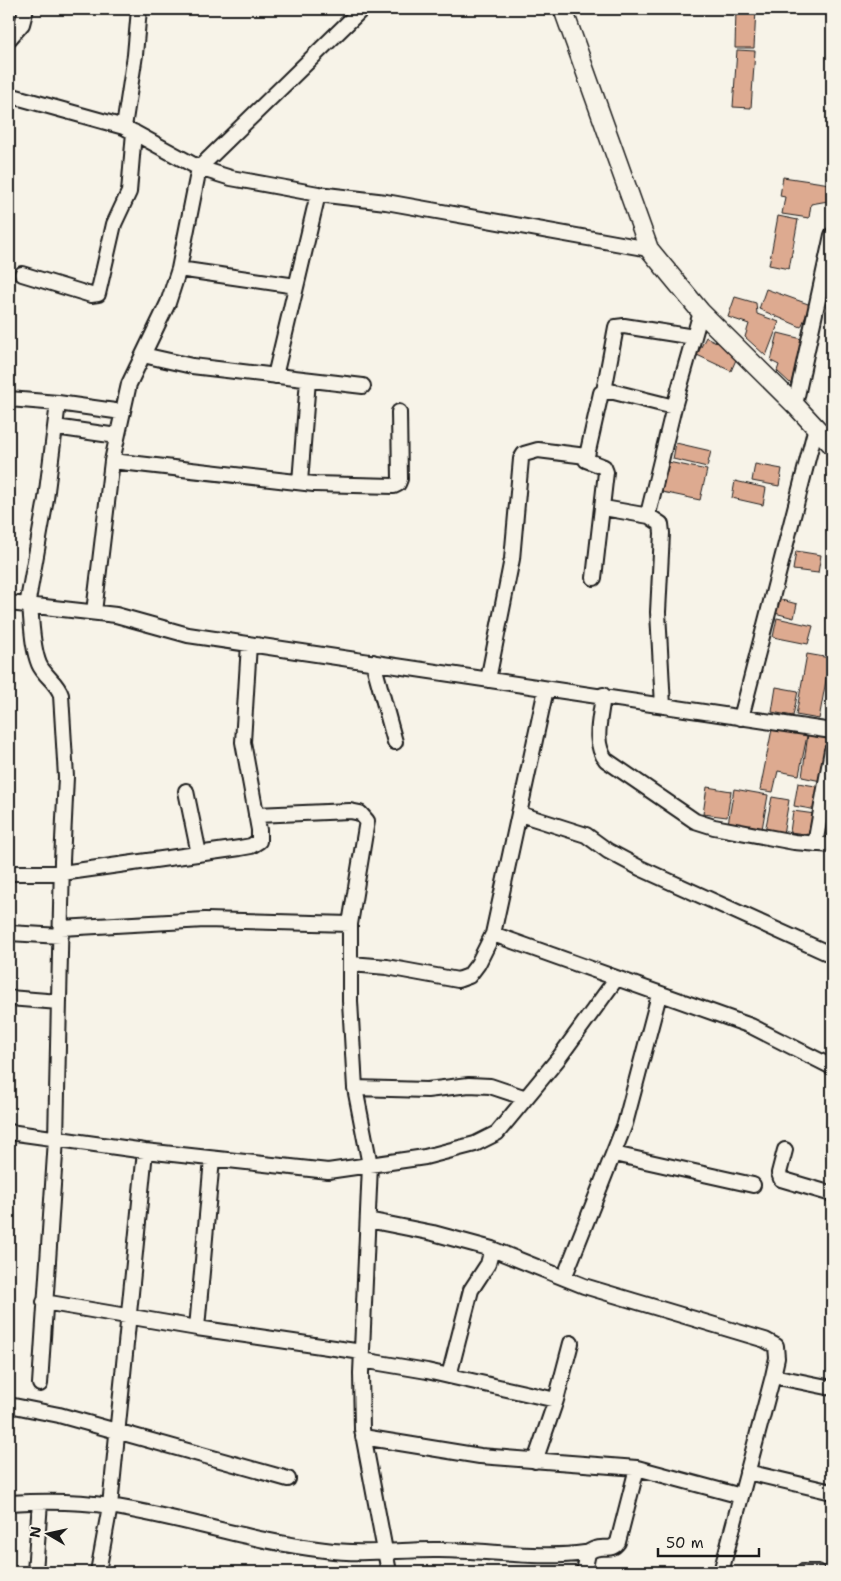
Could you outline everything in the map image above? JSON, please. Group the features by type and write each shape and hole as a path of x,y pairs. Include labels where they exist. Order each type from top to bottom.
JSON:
{"street":[{"path":"9,39 22,24 26,9"},
{"path":"22,274 91,295 98,294 114,224 130,192 129,129 139,9"},
{"path":"94,612 112,461 122,412 131,378 162,319 179,269 199,168 362,9"},
{"path":"563,9 648,249 701,312 796,405 832,445"},
{"path":"9,95 129,129 199,168 232,178 318,194 386,202 648,249"},
{"path":"275,376 318,194"},
{"path":"796,405 832,235"},
{"path":"179,269 296,286"},
{"path":"649,516 674,407 701,312"},
{"path":"594,578 604,508 606,468 588,462 586,456 599,397 604,391 616,327 624,326 694,337"},
{"path":"143,355 192,366 363,386"},
{"path":"300,482 308,380"},
{"path":"604,391 674,407"},
{"path":"9,399 58,403 122,412"},
{"path":"40,1384 56,1139 66,777 61,695 56,684 43,672 39,663 29,606 46,499 58,403"},
{"path":"112,461 300,482 394,486 398,484 399,412"},
{"path":"55,427 117,436"},
{"path":"741,718 816,427"},
{"path":"488,680 512,559 521,459 524,454 538,450 586,456"},
{"path":"604,508 649,516 661,524 658,612 662,706"},
{"path":"9,603 116,615 188,635 488,680 603,695 662,706 832,731"},
{"path":"9,873 62,873 240,848 256,843 259,836 242,742 249,644"},
{"path":"373,662 395,742"},
{"path":"351,964 387,967 458,980 469,976 478,964 493,934 546,688"},
{"path":"603,695 598,742 600,752 606,760 695,821 732,830 815,844 832,845"},
{"path":"815,844 832,750"},
{"path":"186,791 200,854"},
{"path":"256,815 333,810 355,812 364,816 367,831 350,924 350,1018 355,1088 370,1165 362,1356 363,1437 389,1572"},
{"path":"520,814 586,836 640,868 832,955"},
{"path":"9,934 61,932 205,920 350,924"},
{"path":"493,934 548,952 659,995 750,1026 832,1067"},
{"path":"9,1132 144,1151 328,1171 425,1157 486,1140 497,1133 526,1098 616,979"},
{"path":"564,1278 614,1154 635,1092 659,995"},
{"path":"9,998 59,1002"},
{"path":"355,1088 427,1090 469,1085 490,1086 526,1098"},
{"path":"785,1150 779,1173 781,1179 832,1194"},
{"path":"101,1572 110,1506 144,1151"},
{"path":"614,1154 753,1185"},
{"path":"197,1328 212,1159"},
{"path":"368,1220 492,1248 564,1278 766,1340 776,1346 777,1358 773,1376 721,1572"},
{"path":"449,1376 471,1290 488,1264 492,1248"},
{"path":"44,1302 362,1356 556,1400"},
{"path":"535,1461 556,1400 571,1342"},
{"path":"773,1376 832,1388"},
{"path":"9,1405 59,1415 116,1433 288,1479"},
{"path":"363,1437 480,1456 637,1468 741,1496"},
{"path":"9,1504 40,1502 110,1506 243,1536 323,1550 386,1552 434,1550 524,1554 588,1553 596,1548 614,1547 618,1542 637,1468"},
{"path":"747,1472 832,1492"},
{"path":"35,1572 40,1502"},
{"path":"584,1572 588,1553"},
{"path":"802,1572 818,1572"}],"building":[{"path":"736,9 756,9 754,48 735,48"},
{"path":"737,50 755,51 751,108 733,107"},
{"path":"783,177 830,184 828,201 811,204 809,218 782,214 785,197 780,196"},
{"path":"778,216 798,220 789,269 769,265"},
{"path":"766,289 811,305 801,327 759,309"},
{"path":"735,297 756,303 757,314 779,322 766,356 745,337 749,324 728,317"},
{"path":"778,333 802,339 791,384 777,371 779,365 771,361"},
{"path":"706,337 739,353 731,371 697,355"},
{"path":"676,443 711,451 707,467 673,459"},
{"path":"668,462 707,470 700,500 662,492"},
{"path":"755,464 782,469 779,486 752,481"},
{"path":"735,481 766,488 763,505 732,498"},
{"path":"832,542 832,571 827,569"},
{"path":"796,551 821,555 818,573 793,570"},
{"path":"774,598 797,604 794,618 771,612"},
{"path":"777,618 813,626 808,644 773,637"},
{"path":"807,654 830,658 819,719 796,715"},
{"path":"776,687 798,691 793,716 772,712"},
{"path":"773,724 808,731 799,775 778,771 773,792 760,790"},
{"path":"808,734 828,738 821,781 802,777"},
{"path":"798,783 821,787 817,810 794,806"},
{"path":"707,787 731,791 727,817 703,814"},
{"path":"734,789 768,795 762,829 728,824"},
{"path":"772,797 789,800 783,835 765,831"},
{"path":"793,811 815,814 812,835 790,832"}]}
